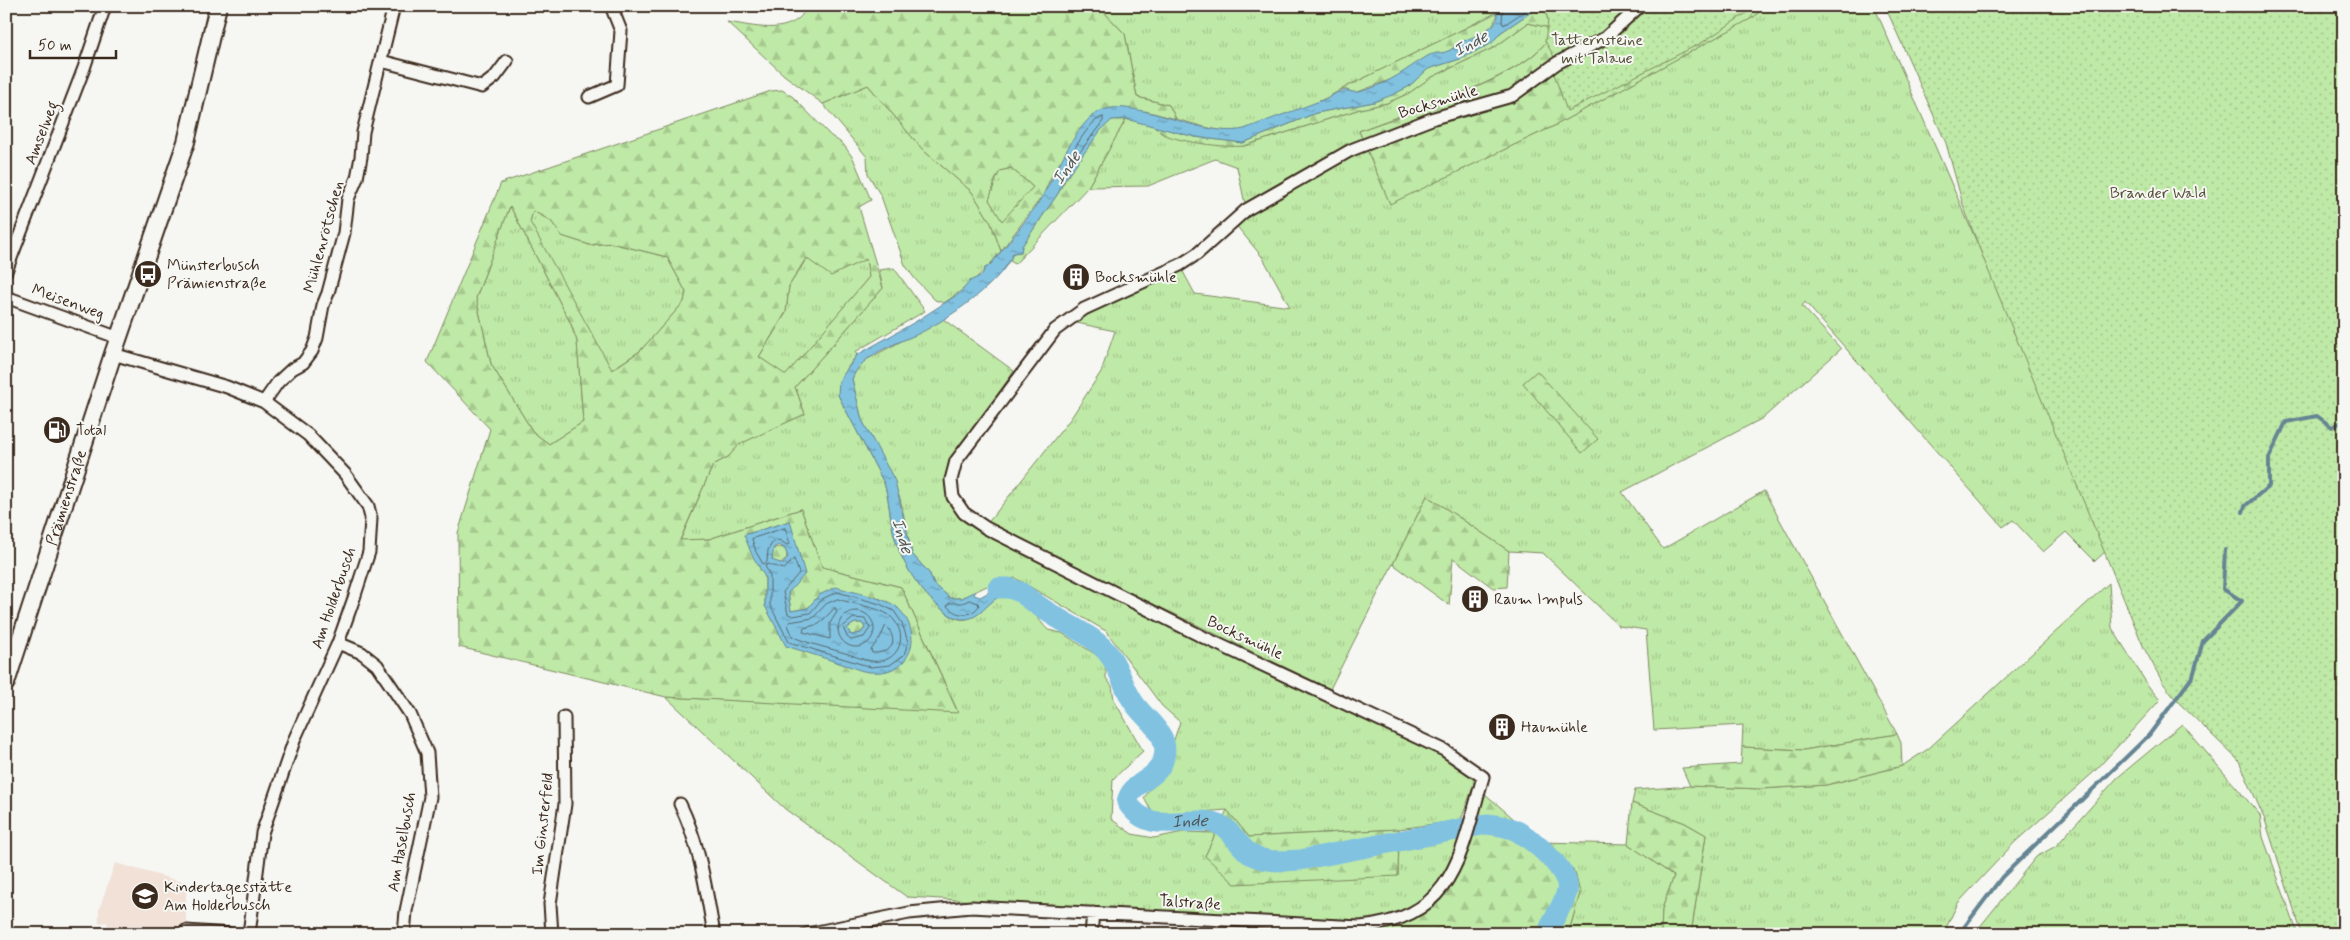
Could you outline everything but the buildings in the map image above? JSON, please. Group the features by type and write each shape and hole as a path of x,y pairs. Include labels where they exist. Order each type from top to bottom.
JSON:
{"street":[{"name":"Amselweg","path":"6,271 81,78 106,6"},
{"name":"Prämienstraße","path":"6,683 113,354 186,142 218,6"},
{"name":"Mühlenrötschen","path":"264,402 278,382 292,369 303,363 312,351 317,338 322,305 328,293 344,233 344,218 348,199 358,171 363,132 394,6"},
{"path":"590,97 616,85 621,31 611,6"},
{"name":"Bocksmühle","path":"1483,777 1444,750 1386,721 1204,637 986,528 964,513 953,497 951,480 956,461 1021,372 1055,330 1084,309 1180,265 1197,254 1246,210 1351,150 1434,118 1512,96 1557,63 1605,38 1640,6"},
{"path":"381,61 482,87 496,77 507,61"},
{"name":"Meisenweg","path":"6,297 119,338"},
{"name":"Am Holderbusch","path":"113,354 227,387 264,402 308,435 345,474 368,506 372,535 369,552 338,643 295,738 262,833 249,934"},
{"name":"Am Haselbusch","path":"338,643 362,653 377,665 410,714 426,753 430,797 406,911 404,934"},
{"name":"Im Ginsterfeld","path":"552,934 550,904 565,804 564,717"},
{"name":"Talstraße","path":"807,934 902,914 971,907 1093,913 1361,931 1400,920 1431,902 1444,887 1454,868 1483,777"},
{"path":"680,804 692,828 714,934"},
{"path":"1091,934 1093,913"},
{"path":"185,934 186,931 230,934"}],"shaded area":[{"name":"Kindertagesstätte Am Holderbusch","path":"115,863 186,883 186,922 181,934 109,934 107,922 99,923 99,910"}],"green space":[{"path":"808,6 1098,6 1125,34 1137,97 1169,105 1176,119 1145,111 1083,127 1053,173 1043,195 1001,251 991,223 972,192 923,150 868,85 823,104 784,75 727,22 764,27 782,26 798,19","holes":["1011,168 1033,187 1002,221 989,200 1000,171"]},
{"path":"1098,6 1499,6 1496,13 1305,108 1246,129 1228,131 1176,119 1169,105 1137,97 1125,34"},
{"path":"1540,6 1765,6 1754,17 1554,126 1390,204 1359,131 1460,94 1512,70 1532,56 1546,42 1550,28 1528,23 1495,47 1430,78 1409,93 1387,103 1360,109 1244,146 1215,145 1180,140 1163,134 1155,126 1195,137 1243,143 1316,113 1374,102 1408,87 1428,69 1460,59 1489,45 1500,33"},
{"name":"Tatternsteine mit Talaue","path":"1544,6 1757,6 1703,42 1567,111 1554,74 1556,60 1545,41 1548,21"},
{"path":"1765,6 1874,6 2107,541 2107,550 2095,561 2066,532 2043,552 2013,520 2003,527 1805,302 1802,306 1841,349 1763,418 1622,492 1663,549 1764,491 1897,734 1804,750 1742,747 1743,725 1654,730 1646,630 1619,626 1543,553 1509,551 1427,496 1330,689 987,524 1071,418 1101,372 1115,331 1072,322 1085,312 1181,268 1195,294 1290,307 1263,258 1235,224 1247,213 1237,167 1215,159 1148,186 1088,187 1126,119 1155,126 1161,133 1181,139 1244,146 1360,109 1387,103 1409,93 1430,78 1495,47 1528,23 1550,28 1546,42 1532,56 1511,70 1459,94 1359,131 1390,203 1554,126 1753,17","holes":["1537,372 1597,439 1582,452 1524,383"]},
{"name":"Brander Wald","path":"1885,6 2344,6 2344,934 2302,934 2265,820 2239,761 2176,700 2163,683 2144,648 1984,260 1963,205 1946,143"},
{"path":"1496,13 1498,15 1492,26 1479,35 1458,44 1448,52 1428,56 1403,75 1355,93 1344,89 1340,90"},
{"path":"868,85 923,150 972,192 991,223 1001,251 975,279 944,303 935,300 915,279 905,265 881,196 868,174 867,157 823,104"},
{"path":"782,90 793,97 831,136 843,144 853,158 871,200 859,207 883,288 795,387 805,414 740,444 728,457 713,465 680,540 709,539 801,509 822,567 901,587 958,713 666,697 459,647 458,533 490,429 427,362 501,183 771,91","holes":["510,206 571,324 577,341 583,422 549,444 533,432 491,364 476,298","533,211 551,221 562,236 590,245 611,243 667,257 686,292 684,302 640,351 612,370 530,222","806,258 831,276 866,259 869,277 786,375 759,357 786,312 789,286","790,521 788,593 791,611 808,608 819,595 860,595 881,599 870,672 765,606 765,577 744,535"]},
{"path":"1126,119 1088,187 1015,264 1010,261 1013,253 1021,252 1022,246 1098,133 1110,121"},
{"path":"1011,168 1033,187 1002,222 989,200 1000,171"},
{"path":"510,206 571,324 577,341 583,422 549,444 533,432 491,364 476,298"},
{"path":"533,211 551,221 562,236 590,245 611,243 667,257 686,292 684,302 640,351 611,370 529,222"},
{"path":"807,258 866,259 869,277 786,376 759,357 786,313 789,286"},
{"path":"894,268 925,311 855,352 857,355 844,373 838,395 884,483 897,545 909,570 924,592 949,615 963,619 970,618 1002,595 1015,595 1028,606 1048,630 1062,633 1098,656 1106,667 1106,678 1112,686 1114,700 1143,751 1113,779 1111,819 1132,834 1154,838 1183,832 1216,833 1205,856 1398,876 1399,843 1460,837 1445,874 1430,895 1420,904 1410,911 1397,916 1358,923 907,897 785,809 666,697 958,712 901,587 822,567 801,509 709,539 680,541 713,465 728,457 739,444 805,414 795,387 883,288 879,270"},
{"path":"943,319 1014,371 952,461 961,515 1215,645 1451,760 1477,776 1461,820 1399,829 1249,837 1227,810 1159,815 1150,809 1144,798 1150,789 1160,781 1180,722 1162,706 1106,631 1015,578 995,582 962,598 950,598 933,583 930,574 912,554 900,498 862,420 852,379 864,361"},
{"path":"1537,371 1598,439 1582,453 1523,383"},
{"path":"1427,496 1509,551 1507,587 1493,588 1453,558 1449,605 1393,564"},
{"path":"776,547 782,547 787,552 785,561 776,563 771,558 771,552"},
{"path":"2109,583 2112,628 2149,687 2160,700 2095,771 2015,842 1958,903 1943,934 1691,934 1706,835 1685,823 1632,803 1635,790 1690,786 1760,789 1826,785 1902,766 1928,749"},
{"path":"855,623 862,623 865,627 861,633 851,635 847,628"},
{"path":"2182,724 2260,815 2263,837 2298,934 1974,934 2036,857 2056,846 2117,778"},
{"path":"1897,734 1901,743 1902,766 1826,785 1760,789 1690,786 1682,768 1741,764 1742,747 1804,750"},
{"path":"1484,793 1575,872 1580,893 1570,928 1566,934 1373,934 1424,911 1440,897 1448,885 1462,854"},
{"path":"1632,803 1685,823 1706,835 1691,934 1661,934 1662,909 1674,876 1628,844"},
{"path":"1227,810 1249,837 1399,829 1398,876 1235,884 1205,856"},
{"path":"1540,842 1628,844 1674,876 1662,909 1661,934 1566,934 1570,928 1580,893"}],"water":[{"path":"1509,6 1540,6 1500,33 1492,43 1460,59 1428,69 1408,87 1392,95 1374,102 1316,113 1243,143 1195,137 1126,119 1112,120 1101,130 1063,182 1059,192 1022,246 1021,252 1013,253 998,276 987,287 945,319 920,333 881,350 864,362 852,379 862,420 895,481 912,554 930,574 933,583 950,598 962,598 976,591 974,595 980,597 1007,583 1030,591 1022,599 1009,594 999,597 981,612 966,619 952,616 933,602 916,582 897,546 884,483 838,395 839,381 857,355 915,322 960,293 970,281 982,275 985,268 991,264 1036,206 1079,130 1095,114 1107,109 1125,108 1207,128 1220,130 1244,129 1328,98 1340,91 1360,92 1375,87 1429,55 1446,52 1489,29 1498,18 1496,10"},
{"path":"790,521 805,574 788,593 791,611 808,608 819,595 836,587 893,604 906,619 911,630 910,652 904,661 885,672 868,672 786,646 765,606 765,577 752,555 744,535","holes":["779,545 785,549 788,557 783,564 772,560 774,547","855,623 862,623 865,628 861,633 851,635 847,628"]}],"waterway":[{"path":"2243,512 2245,506 2269,486 2269,458 2286,422 2317,416 2332,427 2344,421"},
{"path":"1959,934 2002,877 2149,735 2193,676 2203,641 2242,601 2223,589 2225,550"},
{"name":"Inde","path":"998,588 1009,588 1020,592 1044,610 1081,631 1104,649 1113,661 1134,703 1157,729 1164,743 1163,761 1155,773 1138,785 1127,802 1145,819 1155,822 1212,822 1229,831 1250,854 1274,861 1300,860 1487,824 1510,828 1524,835 1550,857 1564,875 1567,883 1565,897 1548,934"}],"place":[{"name":"Münsterbusch Prämienstraße","path":"148,274"},
{"name":"Bocksmühle","path":"1076,277"},
{"name":"Total","path":"57,430"},
{"name":"Raum Impuls","path":"1475,599"},
{"name":"Haumühle","path":"1502,727"},
{"name":"Kindertagesstätte Am Holderbusch","path":"145,896"}]}
